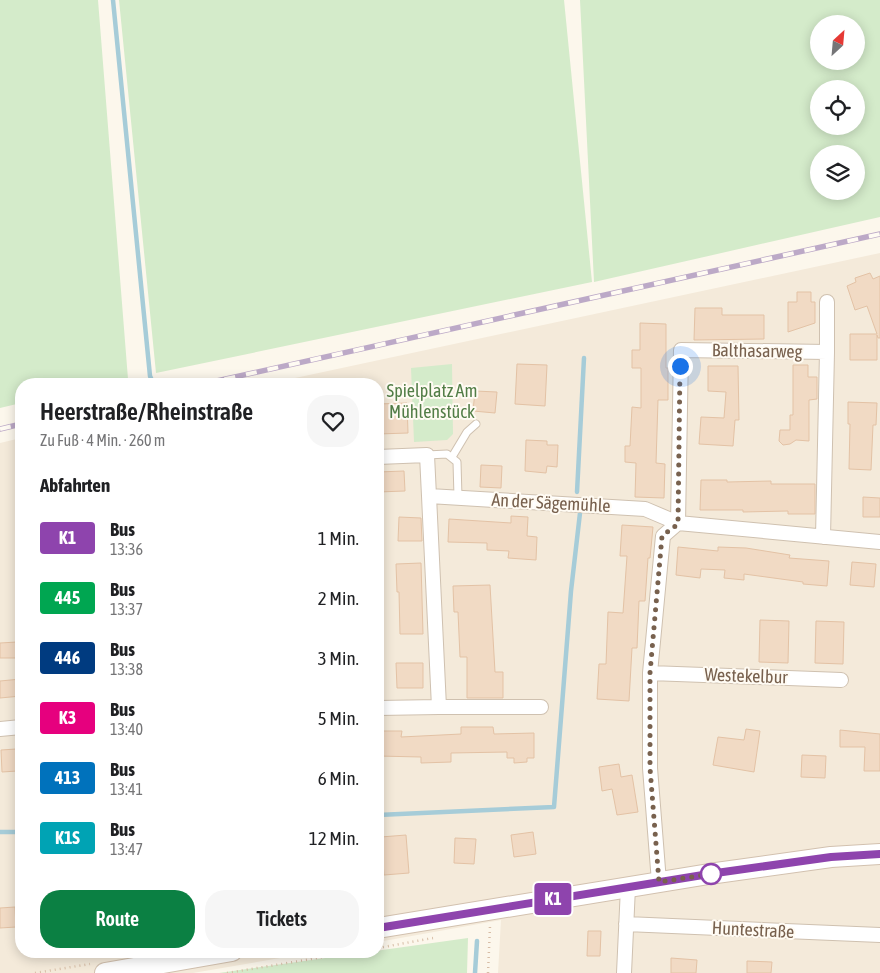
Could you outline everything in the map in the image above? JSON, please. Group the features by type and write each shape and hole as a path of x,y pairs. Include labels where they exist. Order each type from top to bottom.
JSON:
{"street":[{"name":"Balthasarweg","path":"823,537 827,302"},
{"name":"Balthasarweg","path":"678,524 681,350 826,352"},
{"path":"384,457 427,455 439,707"},
{"name":"An der Sägemühle","path":"429,496 645,509 678,524 880,542"},
{"path":"659,882 650,768 650,673 662,536 678,524"},
{"name":"Westekelbur","path":"650,673 842,680"},
{"path":"384,708 541,707"},
{"path":"0,729 15,728"},
{"path":"384,927 659,882 831,857 880,854"},
{"path":"624,973 628,887"},
{"name":"Huntestraße","path":"626,924 880,935"},
{"path":"105,973 177,958"}],"lane":[{"path":"452,457 467,432 476,424"},
{"path":"427,455 447,454 457,462 458,497"}],"path":[{"path":"488,973 491,909"},
{"path":"227,973 318,958"}],"shaded area":[{"path":"880,253 880,973 498,973 501,920 384,941 384,378 295,378"},
{"path":"15,439 15,958 280,958 193,973 0,973 0,443"}],"green space":[{"path":"0,0 98,0 128,378 15,378 15,404 0,408"},
{"path":"119,0 564,0 592,282 156,373"},
{"path":"580,0 880,0 880,217 594,282"},
{"name":"Spielplatz Am Mühlenstück","path":"452,364 453,434 447,440 414,442 411,368"},
{"path":"468,938 467,973 219,973 326,958 384,958 384,950"}],"building":[{"path":"870,273 873,279 880,276 880,338 877,335 877,360 850,360 850,334 877,334 867,306 855,310 847,286 856,282 855,278"},
{"path":"797,292 811,292 811,302 815,302 815,323 788,332 788,302 797,302"},
{"path":"695,308 722,308 722,315 764,315 764,339 694,340"},
{"path":"640,323 666,324 668,400 658,400 656,463 665,464 664,498 635,497 636,463 625,462 625,446 630,446 632,407 641,408 641,368 632,368 632,350 640,350"},
{"path":"517,364 547,365 545,406 515,404"},
{"path":"793,365 808,365 808,377 817,377 817,399 809,400 809,441 796,440 790,444 783,445 779,441 780,430 790,430 790,415 793,415"},
{"path":"708,366 738,366 739,420 735,420 733,446 699,444 701,417 724,418 726,392 708,391"},
{"path":"475,391 497,392 495,413 473,411"},
{"path":"848,402 877,403 876,425 873,425 871,470 849,469 850,424 848,424"},
{"path":"407,403 408,433 384,434 384,404"},
{"path":"526,440 547,441 547,445 558,445 557,467 547,466 546,473 525,471"},
{"path":"481,465 502,466 501,488 480,487"},
{"path":"404,471 405,491 384,492 384,472"},
{"path":"701,480 727,480 727,482 771,481 771,484 815,484 815,514 788,514 788,511 743,512 743,510 700,510"},
{"path":"863,497 880,498 880,517 863,517"},
{"path":"511,516 528,517 527,536 537,537 536,560 508,558 509,551 487,550 487,543 448,542 449,519 511,523"},
{"path":"399,517 421,518 422,541 398,541"},
{"path":"622,525 653,527 650,558 648,558 645,601 639,601 637,648 632,648 629,701 597,699 599,664 606,664 608,612 623,613 627,556 620,556"},
{"path":"678,547 718,551 718,547 746,548 790,555 789,558 829,561 827,586 744,574 744,580 724,578 725,570 701,569 700,578 676,575"},
{"path":"852,562 876,564 874,587 850,585"},
{"path":"421,563 423,634 400,634 396,564"},
{"path":"490,585 495,672 503,672 503,698 467,698 467,657 460,657 458,612 454,612 453,586"},
{"path":"760,620 789,621 788,663 759,662"},
{"path":"816,621 844,622 843,664 815,663"},
{"path":"15,642 15,658 0,658 0,643"},
{"path":"396,663 423,663 423,688 397,688"},
{"path":"15,680 15,697 0,698 0,681"},
{"path":"461,727 493,727 494,734 534,733 534,758 527,758 527,762 514,763 514,758 507,758 507,752 451,753 451,762 421,763 421,757 384,756 384,731 402,731 401,737 461,734"},
{"path":"746,729 760,731 754,772 713,765 718,737 744,740"},
{"path":"840,730 880,734 880,771 864,771 865,747 840,747"},
{"path":"15,749 15,771 2,772 1,750"},
{"path":"802,755 826,756 825,778 801,777"},
{"path":"619,764 621,777 632,775 638,812 617,815 612,789 602,791 599,767"},
{"path":"533,832 536,854 514,857 511,835"},
{"path":"406,835 409,873 384,875 384,837"},
{"path":"455,838 476,839 474,864 454,863"},
{"path":"15,907 15,927 0,928 0,908"},
{"path":"588,931 601,931 600,956 587,956"},
{"path":"671,958 697,960 696,973 671,973"},
{"path":"747,961 772,962 771,973 747,973"}],"waterway":[{"path":"113,0 151,378"},
{"path":"577,492 584,358"},
{"path":"384,815 554,807 571,591 580,513"},
{"path":"0,832 15,832"},
{"path":"475,973 477,941"}],"railway":[{"path":"230,378 880,234"},
{"path":"0,429 15,425"}],"bus line":[{"name":"K1","path":"384,927 709,874 831,857 880,854"}],"route":[{"path":"680,366 678,524 662,536 650,673 650,768 656,865 659,882 711,874"}]}
